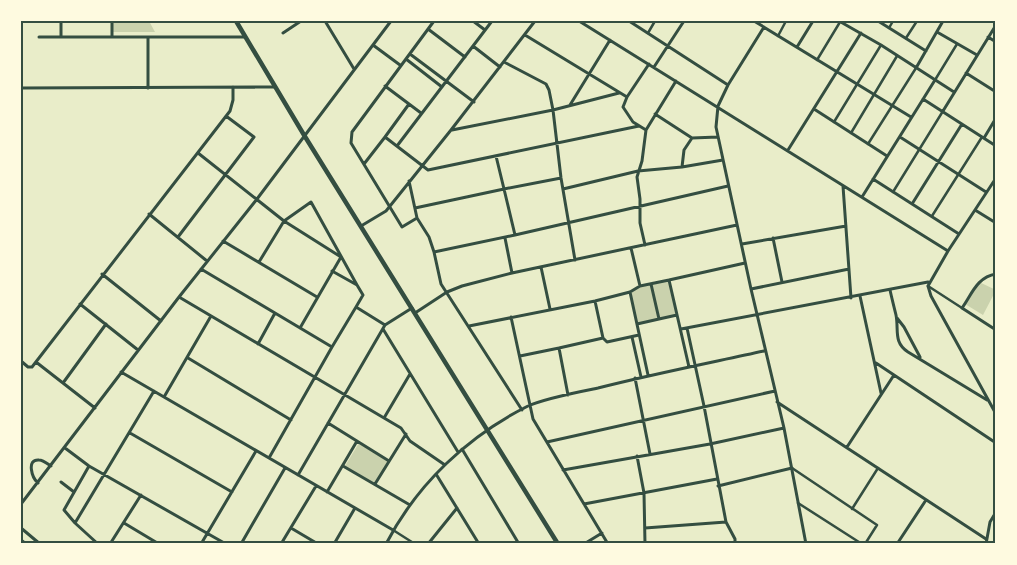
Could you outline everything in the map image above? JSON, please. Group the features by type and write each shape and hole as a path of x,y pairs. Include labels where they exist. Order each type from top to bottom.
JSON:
{"street":[{"path":"61,21 61,37"},
{"path":"112,21 112,37"},
{"path":"236,21 304,135 558,544"},
{"path":"283,33 301,21"},
{"path":"325,21 354,69"},
{"path":"21,504 179,297 257,199 391,21"},
{"path":"417,218 402,227 351,143 352,132 434,21"},
{"path":"473,21 485,30"},
{"path":"397,146 492,21"},
{"path":"361,226 386,211 421,165 452,130 536,21"},
{"path":"579,21 948,251"},
{"path":"648,33 655,21"},
{"path":"654,67 684,21"},
{"path":"754,21 762,24 778,36 911,117"},
{"path":"778,36 786,21"},
{"path":"797,47 812,21"},
{"path":"817,60 840,21 954,92"},
{"path":"878,21 926,50"},
{"path":"889,28 893,21"},
{"path":"906,38 916,21"},
{"path":"868,144 943,21"},
{"path":"630,22 728,85"},
{"path":"762,24 718,106 716,127 764,351 784,428 806,544"},
{"path":"893,192 996,25"},
{"path":"428,29 465,57"},
{"path":"937,32 977,55"},
{"path":"788,150 861,33"},
{"path":"525,35 626,98"},
{"path":"39,37 245,37"},
{"path":"148,37 148,88"},
{"path":"988,37 996,42"},
{"path":"570,106 610,40"},
{"path":"862,197 957,44"},
{"path":"372,45 401,65"},
{"path":"834,122 881,45"},
{"path":"473,46 500,67"},
{"path":"410,54 474,102"},
{"path":"851,133 898,56"},
{"path":"406,59 442,87"},
{"path":"504,62 546,84 549,90 575,260"},
{"path":"646,130 629,116 623,107 626,98 648,64"},
{"path":"966,73 996,92"},
{"path":"645,245 640,224 638,171 642,160 646,130 676,81"},
{"path":"385,86 421,113"},
{"path":"21,362 30,368 36,362 102,274 198,153 232,107 233,87"},
{"path":"21,88 275,87"},
{"path":"452,130 553,110 619,93"},
{"path":"923,99 996,146"},
{"path":"364,164 409,104"},
{"path":"814,109 887,156"},
{"path":"655,114 692,138 718,137"},
{"path":"178,237 254,137 226,116"},
{"path":"932,216 996,118"},
{"path":"912,204 962,124"},
{"path":"385,137 428,170 639,126"},
{"path":"900,137 986,192"},
{"path":"682,167 684,150 692,138"},
{"path":"198,153 284,221 341,257"},
{"path":"496,156 515,235"},
{"path":"563,189 638,171 682,167 723,160"},
{"path":"415,208 561,178"},
{"path":"873,179 959,234"},
{"path":"995,180 928,284 931,296 996,414"},
{"path":"409,181 417,218 429,237 441,284 522,410"},
{"path":"843,185 851,298"},
{"path":"434,252 568,224 728,186"},
{"path":"259,262 284,221 311,202 363,295 269,458"},
{"path":"975,210 996,223"},
{"path":"149,214 207,261"},
{"path":"415,313 455,288 512,273 737,225"},
{"path":"742,244 846,226"},
{"path":"505,238 512,273"},
{"path":"772,238 782,282"},
{"path":"223,241 317,297"},
{"path":"631,248 640,286"},
{"path":"300,328 341,257"},
{"path":"468,326 595,301 630,292 640,286 745,263"},
{"path":"541,267 550,309"},
{"path":"201,269 332,347"},
{"path":"750,289 849,269"},
{"path":"332,271 357,284"},
{"path":"102,274 161,321"},
{"path":"962,308 979,282 984,277 996,274"},
{"path":"669,280 689,367"},
{"path":"651,284 659,319"},
{"path":"681,329 928,284 996,330"},
{"path":"890,290 897,317 896,328 900,345 908,352 921,358 988,400"},
{"path":"630,292 648,375"},
{"path":"860,296 881,393"},
{"path":"179,297 401,428 410,441 445,465"},
{"path":"595,301 603,338 608,342 639,335"},
{"path":"80,304 138,350"},
{"path":"356,307 385,325"},
{"path":"298,475 385,325 412,308"},
{"path":"258,344 275,313"},
{"path":"637,324 677,315"},
{"path":"164,397 211,316"},
{"path":"511,317 533,419 608,544"},
{"path":"897,317 921,358"},
{"path":"63,383 106,324"},
{"path":"686,328 704,406 726,522 736,539 735,544"},
{"path":"383,329 519,544"},
{"path":"632,337 641,377"},
{"path":"520,356 603,338"},
{"path":"559,348 568,395"},
{"path":"386,544 410,504 460,450 530,405 648,375 764,351"},
{"path":"188,358 291,420"},
{"path":"36,362 95,408"},
{"path":"876,363 996,443"},
{"path":"121,372 415,544"},
{"path":"384,418 410,374"},
{"path":"847,447 894,375"},
{"path":"635,378 650,454"},
{"path":"75,523 154,391"},
{"path":"546,442 775,391"},
{"path":"777,402 879,468 986,541 990,522 996,512"},
{"path":"328,422 389,461"},
{"path":"563,470 710,444 784,428"},
{"path":"130,433 232,492"},
{"path":"375,484 406,434"},
{"path":"327,492 358,441"},
{"path":"65,448 89,466 226,544"},
{"path":"200,544 256,451"},
{"path":"636,456 644,493 645,544"},
{"path":"38,483 32,477 32,464 40,460 51,466"},
{"path":"89,466 64,510 98,544"},
{"path":"343,466 410,504"},
{"path":"241,544 285,468"},
{"path":"718,486 792,468 878,526 863,544 798,503"},
{"path":"852,509 879,468"},
{"path":"436,474 478,543"},
{"path":"584,504 717,479"},
{"path":"61,482 74,492"},
{"path":"281,544 316,486"},
{"path":"110,544 141,495"},
{"path":"897,544 926,500"},
{"path":"334,544 355,508"},
{"path":"428,544 457,508"},
{"path":"645,528 726,522"},
{"path":"124,523 159,544"},
{"path":"21,528 40,544"},
{"path":"291,528 318,544"},
{"path":"584,544 602,533"},
{"path":"21,540 26,544"}],"green space":[{"path":"113,21 149,21 155,32 112,32"},
{"path":"669,280 677,315 637,324 630,293 640,286"},
{"path":"979,282 996,290 983,315 965,304"},
{"path":"359,443 388,462 375,484 345,466"}]}
